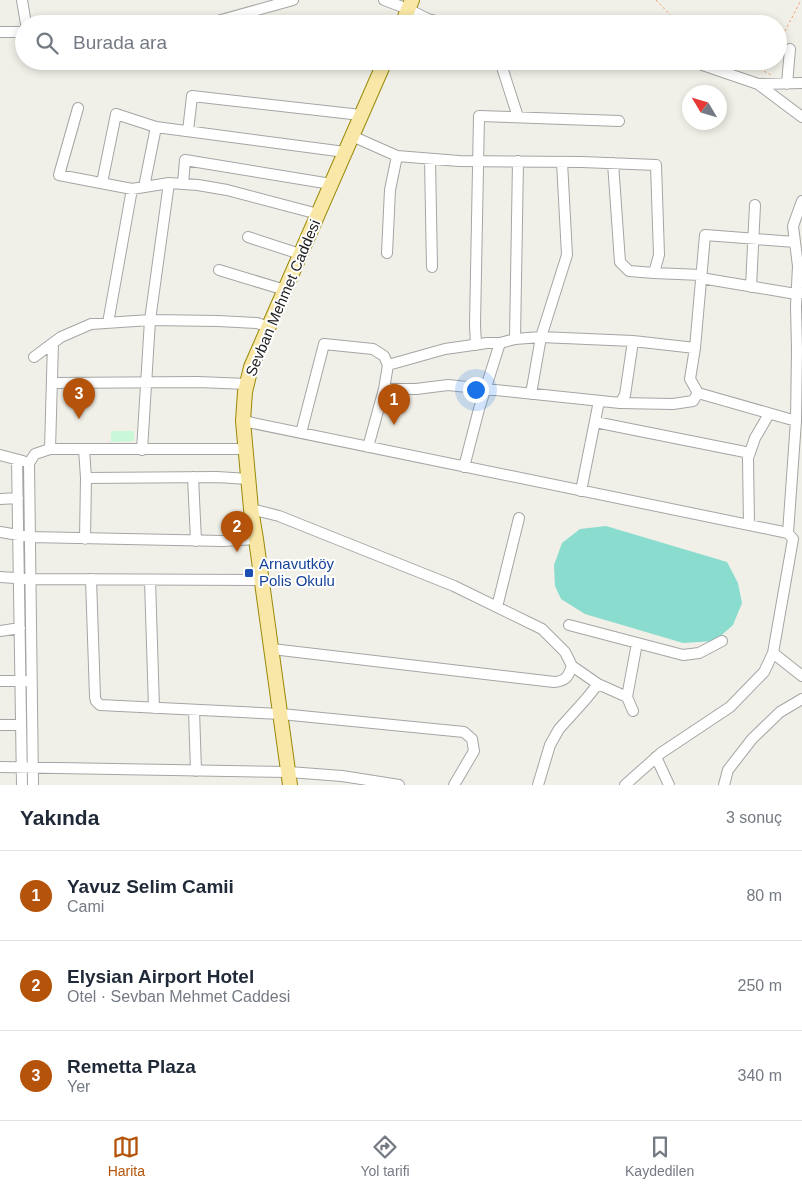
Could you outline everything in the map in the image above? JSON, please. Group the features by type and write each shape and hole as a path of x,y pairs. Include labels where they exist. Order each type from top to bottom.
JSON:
{"main road":[{"name":"Sevban Mehmet Caddesi","path":"290,778 251,509 243,409 251,366 381,70"}],"street":[{"path":"22,0 24,15"},
{"path":"238,15 292,0"},
{"path":"384,0 410,4 423,15"},
{"path":"0,32 15,32"},
{"path":"787,84 790,49"},
{"path":"503,70 518,117"},
{"path":"717,70 758,84 802,118"},
{"path":"758,84 802,83"},
{"path":"188,131 192,96 361,115"},
{"path":"78,108 59,175 132,189 169,183 228,190 318,214"},
{"path":"102,184 116,114 156,127 345,152"},
{"path":"476,345 478,116 619,121"},
{"path":"144,187 156,127"},
{"path":"352,136 397,156 478,161 656,165 659,256 654,273"},
{"path":"387,253 390,190 397,156"},
{"path":"430,159 432,267"},
{"path":"183,184 185,160 331,184"},
{"path":"515,339 518,162"},
{"path":"531,394 541,337 567,254 562,162"},
{"path":"613,163 620,262 629,271 701,277 751,287 799,293"},
{"path":"142,450 150,320 169,183"},
{"path":"108,323 132,189"},
{"path":"788,533 800,349 799,256 793,226 802,201"},
{"path":"751,287 755,205"},
{"path":"795,242 705,235 695,348 690,379 698,393 796,421"},
{"path":"248,237 300,254"},
{"path":"219,270 285,290"},
{"path":"34,358 53,343 91,324 150,320 218,320 257,323 268,327"},
{"path":"388,364 444,349 541,337 634,341 695,348"},
{"path":"620,403 625,395 634,341"},
{"path":"50,449 53,343"},
{"path":"464,467 479,409 500,343"},
{"path":"300,433 324,344 373,349 384,356 388,364 384,389 368,447"},
{"path":"52,383 198,382 247,384"},
{"path":"384,389 416,390 448,385 620,403 673,404 693,401 698,393"},
{"path":"581,491 599,401"},
{"path":"749,525 748,458 769,414"},
{"path":"243,421 788,533 793,539 774,653 764,672 730,707 656,757 624,785"},
{"path":"595,422 750,453"},
{"path":"33,785 29,463 36,454 50,449 246,449"},
{"path":"84,450 86,478 85,539"},
{"path":"0,455 29,463"},
{"path":"18,460 22,785"},
{"path":"86,478 192,477 248,479"},
{"path":"192,477 196,541"},
{"path":"0,499 18,498"},
{"path":"251,509 287,520 454,586 542,628 565,652 572,666 598,684 626,697"},
{"path":"498,607 519,518"},
{"path":"0,532 30,537 85,539 224,541 256,539"},
{"path":"0,577 30,579 262,580"},
{"path":"91,579 96,702 102,705 281,714 464,732 472,739 474,751 454,785"},
{"path":"150,580 154,708"},
{"path":"569,625 678,654 688,655 704,651 722,641"},
{"path":"0,631 20,628"},
{"path":"633,711 626,697 637,643"},
{"path":"272,649 554,682 563,681 568,677 572,666"},
{"path":"774,653 802,676"},
{"path":"0,681 31,681"},
{"path":"538,785 550,745 559,729 598,684"},
{"path":"724,785 728,770 752,740 780,712 802,699"},
{"path":"194,710 196,770"},
{"path":"0,725 21,725"},
{"path":"656,757 669,785"},
{"path":"0,767 196,770 290,778 342,776 399,785"}],"path":[{"path":"656,0 670,15"},
{"path":"787,27 801,0"},
{"path":"762,70 787,84"}],"green space":[{"path":"111,431 134,431 134,441 111,442"}],"shaded area":[{"path":"606,526 727,562 738,583 742,603 733,625 715,641 683,643 585,614 561,599 555,586 554,565 562,543 580,529"}],"place":[{"name":"Remetta Plaza","path":"79,419"},
{"name":"Yavuz Selim Camii","path":"394,425"},
{"name":"Elysian Airport Hotel","path":"237,552"},
{"name":"Arnavutköy Polis Okulu","path":"249,573"}]}
